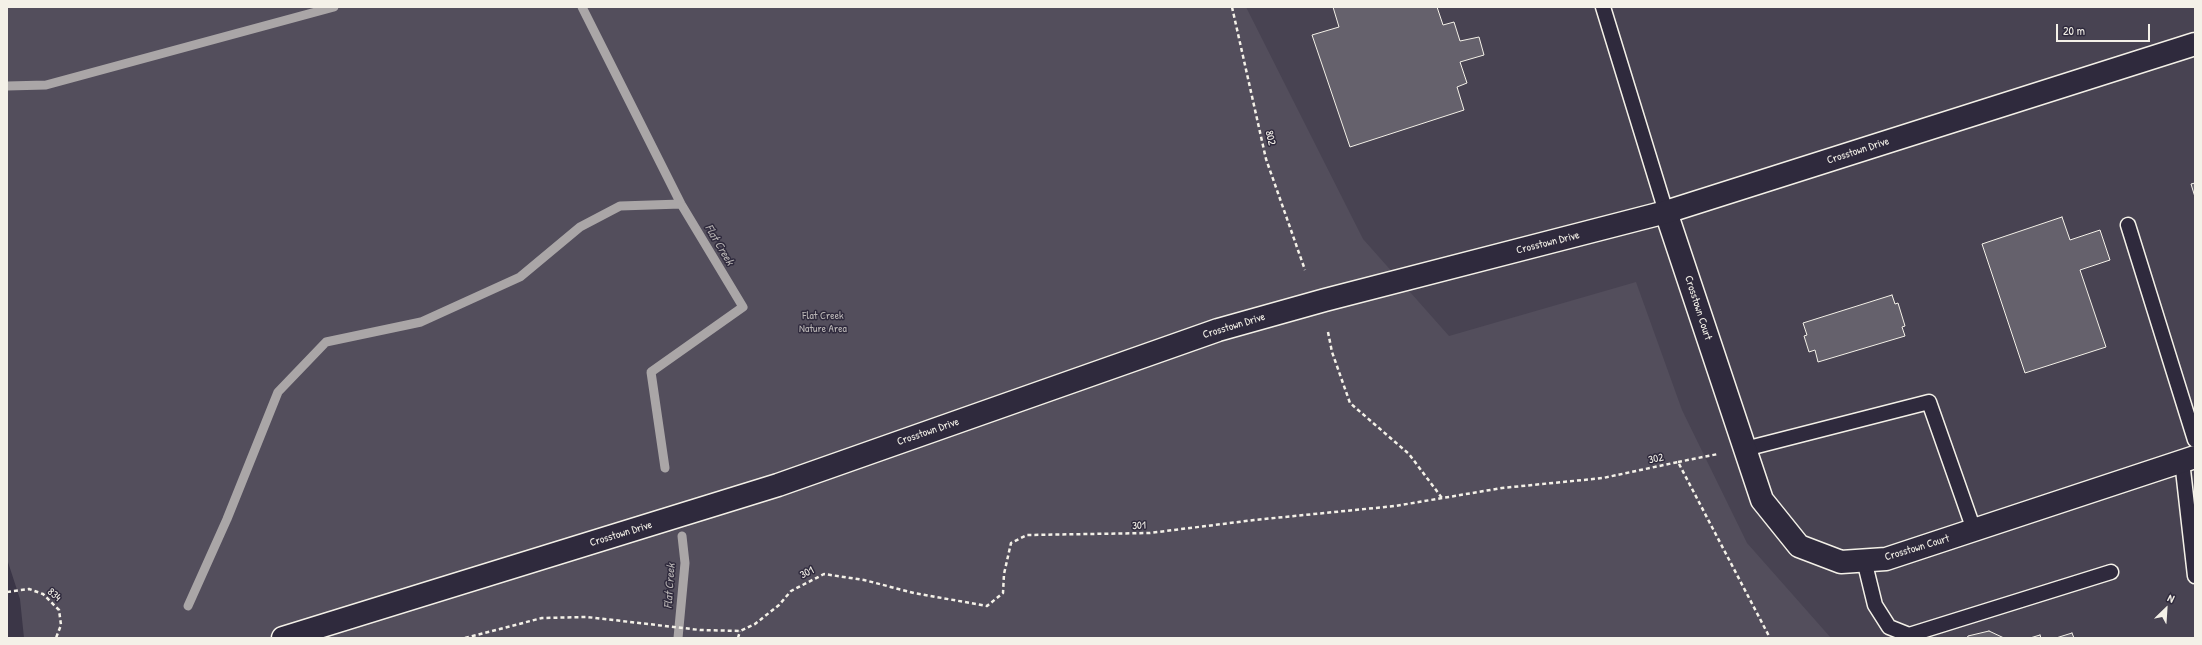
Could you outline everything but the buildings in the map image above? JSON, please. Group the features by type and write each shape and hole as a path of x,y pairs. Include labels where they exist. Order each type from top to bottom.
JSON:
{"street":[{"name":"Crosstown Drive","path":"283,638 778,486 1218,330 1325,300 1666,212 2195,44"},
{"name":"Crosstown Court","path":"1666,212 1762,500 1799,546 1841,562 1886,559 2188,459"}],"lane":[{"path":"1603,7 1666,212"},
{"path":"2128,225 2195,440"},
{"path":"1745,449 1929,402 1974,530"},
{"path":"2188,459 2195,576"},
{"path":"1864,560 1875,605 1889,627 1909,635 2111,572"}],"path":[{"name":"802","path":"1232,7 1266,159 1305,270"},
{"path":"1328,332 1332,352 1350,403 1409,454 1442,498"},
{"path":"1678,462 1745,449"},
{"name":"302","path":"1442,498 1502,488 1603,478 1678,462 1770,638"},
{"name":"301","path":"465,638 542,618 587,617 700,630 740,631 755,624 779,605 791,591 824,574 864,580 914,593 987,606 1003,593 1004,574 1011,543 1027,535 1150,533 1254,520 1395,506 1442,498"},
{"name":"834","path":"8,592 29,590 43,594 59,610 61,625 56,638"},
{"path":"738,638 740,631"}],"shaded area":[{"path":"1211,7 2195,7 2195,638 1639,638 1241,343"}],"green space":[{"name":"Flat Creek Nature Area","path":"7,7 1246,7 1363,239 1449,336 1636,282 1682,410 1747,543 1831,638 24,638 20,599 7,559"}],"waterway":[{"path":"7,86 46,85 334,7"},
{"name":"Flat Creek","path":"582,7 681,204 743,307 651,372 665,468"},
{"path":"188,606 227,519 278,392 326,342 421,322 520,277 580,227 620,206 681,204"},
{"name":"Flat Creek","path":"678,638 685,563 682,536"}]}
